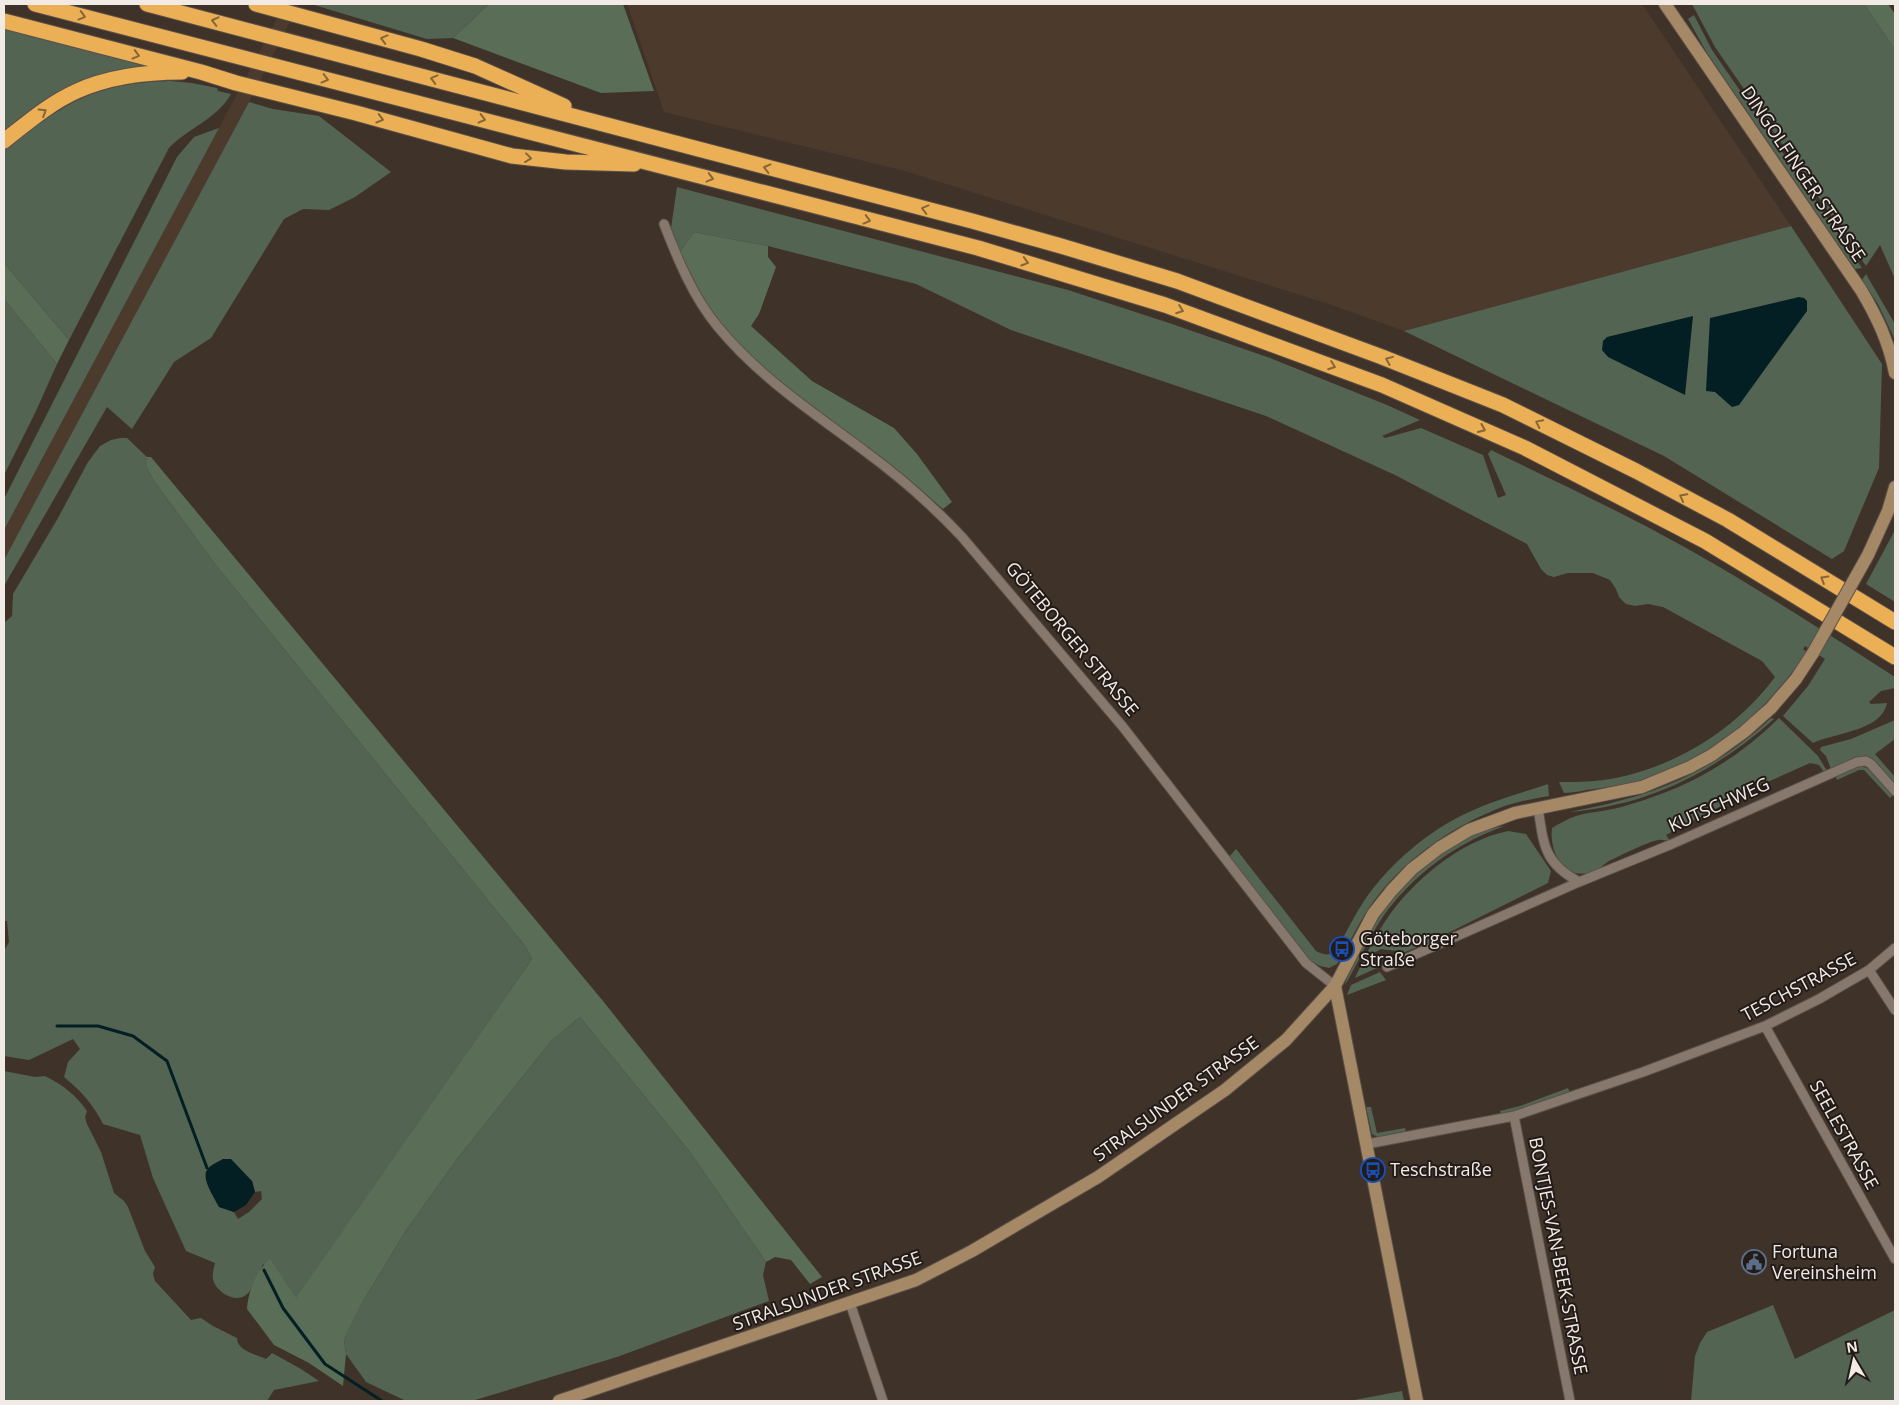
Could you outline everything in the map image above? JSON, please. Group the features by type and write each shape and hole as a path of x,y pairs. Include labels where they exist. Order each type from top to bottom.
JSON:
{"highway":[{"path":"35,4 663,166 1042,267 1165,305 1382,385 1525,448 1705,541 1895,657"},
{"path":"147,4 599,122 1070,249 1177,281 1382,357 1503,405 1636,471 1728,520 1895,622"},
{"path":"256,4 421,49 475,66 599,122"},
{"path":"4,21 512,156 566,162 663,166"},
{"path":"4,141 39,114 77,91 119,78 143,74 201,72"}],"street":[{"name":"DINGOLFINGER STRASSE","path":"1665,4 1861,290 1890,349 1895,373"},
{"name":"GÖTEBORGER STRASSE","path":"664,224 682,270 698,299 717,326 746,359 783,391 868,453 938,511 1123,728 1306,963 1335,986"},
{"name":"STRALSUNDER STRASSE","path":"560,1401 916,1280 964,1255 1098,1177 1225,1090 1286,1040 1335,986 1373,914 1412,869 1439,848 1469,830 1515,813 1642,787 1666,779 1712,755 1744,732 1771,708 1796,678 1813,653 1868,555 1888,510 1895,487"},
{"name":"KUTSCHWEG","path":"1388,967 1579,882 1672,844 1839,769 1861,761 1871,764 1895,791"},
{"path":"1538,808 1548,855 1563,873 1579,882"},
{"name":"TESCHSTRASSE","path":"1367,1144 1514,1116 1643,1072 1765,1026 1819,999 1868,970 1895,948"},
{"path":"1868,970 1895,1010"},
{"path":"1335,986 1417,1401"},
{"name":"SEELESTRASSE","path":"1765,1026 1895,1259"},
{"name":"BONTJES-VAN-BEEK-STRASSE","path":"1514,1116 1570,1401"},
{"path":"850,1303 883,1401"}],"shaded area":[{"path":"285,4 299,4 249,102 4,560 4,530"},
{"path":"627,4 1642,4 1791,226 1404,331 1329,304 905,171 664,112"}],"green space":[{"path":"311,4 489,4 453,38 427,39"},
{"path":"489,4 623,4 654,91 601,93 453,38"},
{"path":"1692,4 1864,4 1895,50 1895,279 1880,245 1866,266 1715,47"},
{"path":"1864,4 1888,4 1895,14 1895,50"},
{"path":"1694,15 1712,50 1862,268 1855,269 1707,53 1688,19"},
{"path":"4,27 157,66 127,73 4,136"},
{"path":"170,81 217,88 218,91 231,94 225,103 210,117 169,148 69,340 4,263 4,150 44,120 80,99 99,91 143,82"},
{"path":"249,102 273,109 319,116 391,172 355,197 329,210 303,209 284,219 211,338 174,362 132,429 107,407 4,586 4,560"},
{"path":"219,128 4,530 4,499 177,157 194,137"},
{"path":"677,187 1068,290 1270,358 1387,405 1420,420 1382,436 1385,438 1421,428 1483,455 1498,498 1506,495 1488,454 1491,450 1590,498 1688,549 1793,612 1895,677 1895,688 1881,691 1869,702 1871,704 1887,703 1883,712 1876,720 1856,730 1813,743 1783,716 1808,686 1825,659 1805,646 1803,649 1807,652 1773,695 1754,715 1711,749 1687,763 1662,774 1625,784 1564,793 1559,782 1595,781 1616,778 1662,764 1684,754 1725,728 1760,695 1775,677 1762,661 1663,607 1648,604 1635,606 1626,604 1619,597 1610,580 1593,573 1568,573 1554,577 1547,575 1541,569 1527,544 1395,475 1266,416 1011,330 916,284 768,246 694,232 679,253 671,228"},
{"path":"1791,226 1882,364 1879,468 1844,551 1832,559 1664,456 1404,331"},
{"path":"694,232 768,246 768,257 776,267 759,314 751,326 812,381 894,428 917,454 952,502 943,509 888,463 791,394 748,357 709,308 679,253"},
{"path":"4,263 69,340 57,364 4,299"},
{"path":"1866,274 1895,324 1895,340 1878,304 1862,280"},
{"path":"4,299 57,364 4,475"},
{"path":"127,438 147,457 147,468 154,481 215,564 526,947 532,959 296,1299 263,1264 256,1281 246,1295 236,1298 231,1297 217,1288 213,1277 215,1263 186,1251 153,1178 140,1135 103,1124 86,1098 64,1077 68,1062 80,1049 73,1039 29,1060 4,1056 4,951 9,942 7,921 4,921 4,623 12,616 13,594 58,518 88,462 100,446 111,440","holes":["223,1159 252,1181 255,1192 261,1191 262,1199 249,1212 238,1219 234,1212 219,1207 208,1168"]},
{"path":"147,457 151,457 603,1001 822,1277 810,1284 791,1260 775,1257 766,1262 690,1152 580,1017 551,1041 457,1159 405,1232 362,1303 344,1340 346,1354 343,1386 309,1363 274,1345 247,1309 251,1289 261,1269 270,1259 296,1298 532,959 526,947 215,564 154,481 147,468"},
{"path":"1895,530 1895,602 1866,584"},
{"path":"1771,718 1774,719 1752,738 1704,770 1680,783 1627,802 1570,812 1643,794 1683,778 1702,769 1738,746"},
{"path":"1779,718 1818,756 1827,771 1824,772 1819,765 1810,763 1763,784 1666,835 1670,841 1655,841 1634,849 1609,861 1593,872 1583,874 1574,872 1560,862 1553,846 1552,828 1576,816 1622,807 1691,781 1728,760"},
{"path":"1895,720 1895,739 1875,754 1895,777 1895,784 1874,760 1864,756 1831,769 1826,756 1820,750 1821,747 1851,739"},
{"path":"1855,766 1861,766 1872,771 1893,795 1890,798 1864,770 1859,770 1837,780 1835,775"},
{"path":"1548,784 1549,796 1510,804 1497,809 1461,826 1427,848 1383,889 1362,919 1337,964 1329,968 1311,961 1229,857 1236,849 1316,951 1323,954 1333,953 1338,948 1357,912 1374,887 1411,849 1454,819 1498,800"},
{"path":"1505,826 1469,841 1421,874 1394,902 1382,918 1345,985 1352,967 1378,918 1414,876 1442,853 1458,843 1489,829"},
{"path":"1508,831 1526,834 1551,871 1548,883 1430,942 1405,952 1381,949 1372,954 1377,968 1355,978 1369,948 1386,920 1397,905 1424,877 1455,853 1490,836"},
{"path":"1380,972 1386,980 1347,995 1351,985"},
{"path":"580,1017 690,1152 766,1262 763,1275 769,1301 617,1357 472,1401 406,1401 366,1382 346,1354 344,1340 362,1303 405,1232 457,1159 551,1041"},
{"path":"4,1071 35,1077 45,1076 69,1091 83,1105 87,1111 85,1117 87,1124 101,1152 114,1193 128,1207 145,1251 155,1267 153,1274 155,1281 191,1320 201,1318 237,1338 240,1346 248,1352 266,1359 272,1353 319,1381 274,1390 267,1401 4,1401"},
{"path":"1568,1088 1570,1093 1501,1114 1500,1111 1520,1106"},
{"path":"1366,1107 1371,1107 1377,1133 1405,1128 1406,1132 1378,1137 1372,1134"},
{"path":"1773,1305 1795,1359 1895,1310 1895,1401 1691,1401 1695,1356 1707,1332"},
{"path":"1402,1391 1404,1401 1349,1401"}],"water":[{"path":"1799,297 1807,301 1807,311 1739,405 1732,407 1715,392 1706,391 1710,318"},
{"path":"1693,316 1685,395 1608,357 1602,350 1603,341 1607,337"},
{"path":"223,1159 231,1159 252,1181 255,1192 246,1205 234,1212 219,1207 209,1189 206,1178 208,1168"}],"waterway":[{"path":"57,1026 98,1026 133,1036 167,1061 207,1168"},
{"path":"264,1270 283,1308 325,1364 382,1401"}],"place":[{"name":"Göteborger Straße","path":"1342,949"},
{"name":"Teschstraße","path":"1373,1170"},
{"name":"Fortuna Vereinsheim","path":"1754,1262"}]}
